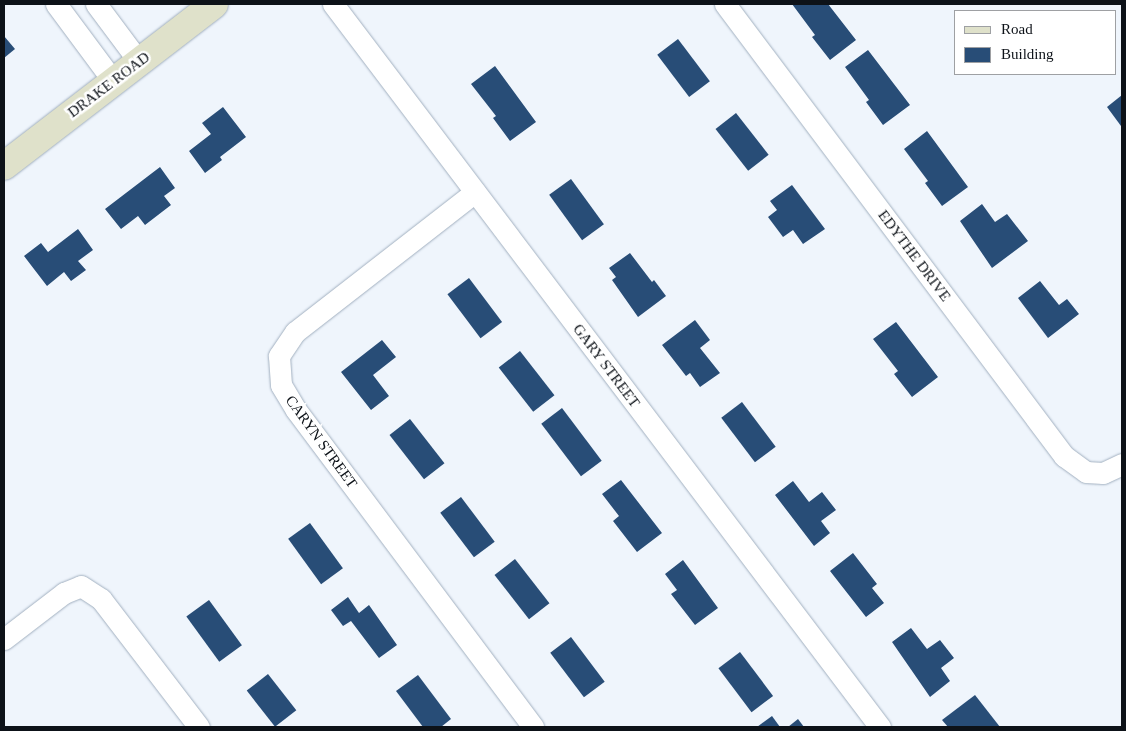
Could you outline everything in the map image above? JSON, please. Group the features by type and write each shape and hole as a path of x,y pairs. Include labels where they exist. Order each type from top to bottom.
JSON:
{"street":[{"path":"56,4 114,82"},
{"path":"96,4 140,62"},
{"name":"DRAKE ROAD","path":"4,166 214,4"},
{"name":"GARY STREET","path":"333,4 880,727"},
{"name":"EDYTHE DRIVE","path":"725,4 1064,456 1086,472 1104,473 1122,464"},
{"name":"CARYN STREET","path":"475,192 295,332 279,356 281,386 296,410 533,727"},
{"path":"4,639 64,593 81,586 101,599 199,727"}],"building":[{"path":"792,4 828,4 856,40 830,60 812,37 815,35"},
{"path":"4,36 15,49 4,58"},
{"path":"678,39 710,81 689,97 657,55"},
{"path":"868,50 910,105 883,125 866,102 869,100 845,67"},
{"path":"495,66 536,122 510,141 493,118 496,116 471,84"},
{"path":"1122,95 1122,125 1121,126 1107,107"},
{"path":"223,107 246,137 220,157 222,160 205,173 189,151 211,134 202,123"},
{"path":"736,113 769,155 748,171 716,129"},
{"path":"927,131 968,187 942,206 925,183 928,181 904,149"},
{"path":"160,167 175,188 164,196 171,205 145,225 138,216 121,229 105,209"},
{"path":"571,179 604,224 582,240 549,195"},
{"path":"792,185 825,229 803,244 793,230 783,237 768,217 777,210 770,201"},
{"path":"982,204 995,222 1007,214 1028,241 992,268 960,221"},
{"path":"78,229 93,250 78,261 86,270 71,281 64,272 47,286 24,256 41,243 48,252"},
{"path":"630,253 652,282 654,280 666,296 638,317 612,280 616,277 609,268"},
{"path":"469,278 502,322 481,338 447,294"},
{"path":"1040,281 1059,305 1067,299 1079,314 1048,338 1018,298"},
{"path":"695,320 710,340 700,348 720,373 700,387 690,373 686,376 662,345"},
{"path":"896,322 938,377 912,397 894,374 898,371 873,339"},
{"path":"382,340 396,357 373,375 389,396 371,410 341,372"},
{"path":"520,351 554,395 533,412 499,368"},
{"path":"742,402 776,447 755,462 721,418"},
{"path":"562,408 602,461 581,476 541,424"},
{"path":"410,419 444,463 424,479 390,435"},
{"path":"621,480 662,533 637,552 613,521 619,516 602,494"},
{"path":"793,481 809,502 822,492 836,510 821,521 830,533 814,546 775,495"},
{"path":"461,497 495,542 474,557 440,513"},
{"path":"310,523 343,568 321,584 288,539"},
{"path":"853,553 877,584 872,588 884,603 866,617 830,571"},
{"path":"515,559 549,603 529,619 495,575"},
{"path":"683,560 718,608 695,625 671,594 677,590 665,574"},
{"path":"348,597 359,613 369,605 397,645 379,658 351,621 343,626 331,610"},
{"path":"209,600 242,645 219,662 186,616"},
{"path":"911,628 927,649 940,640 954,658 941,668 950,681 930,697 892,642"},
{"path":"571,637 605,682 584,697 550,653"},
{"path":"740,652 773,696 752,712 718,668"},
{"path":"268,674 296,710 275,727 247,691"},
{"path":"418,675 451,719 441,727 423,727 396,691"},
{"path":"975,695 1000,727 948,727 942,720"},
{"path":"772,716 780,727 757,727"},
{"path":"798,719 804,727 788,727"}]}
